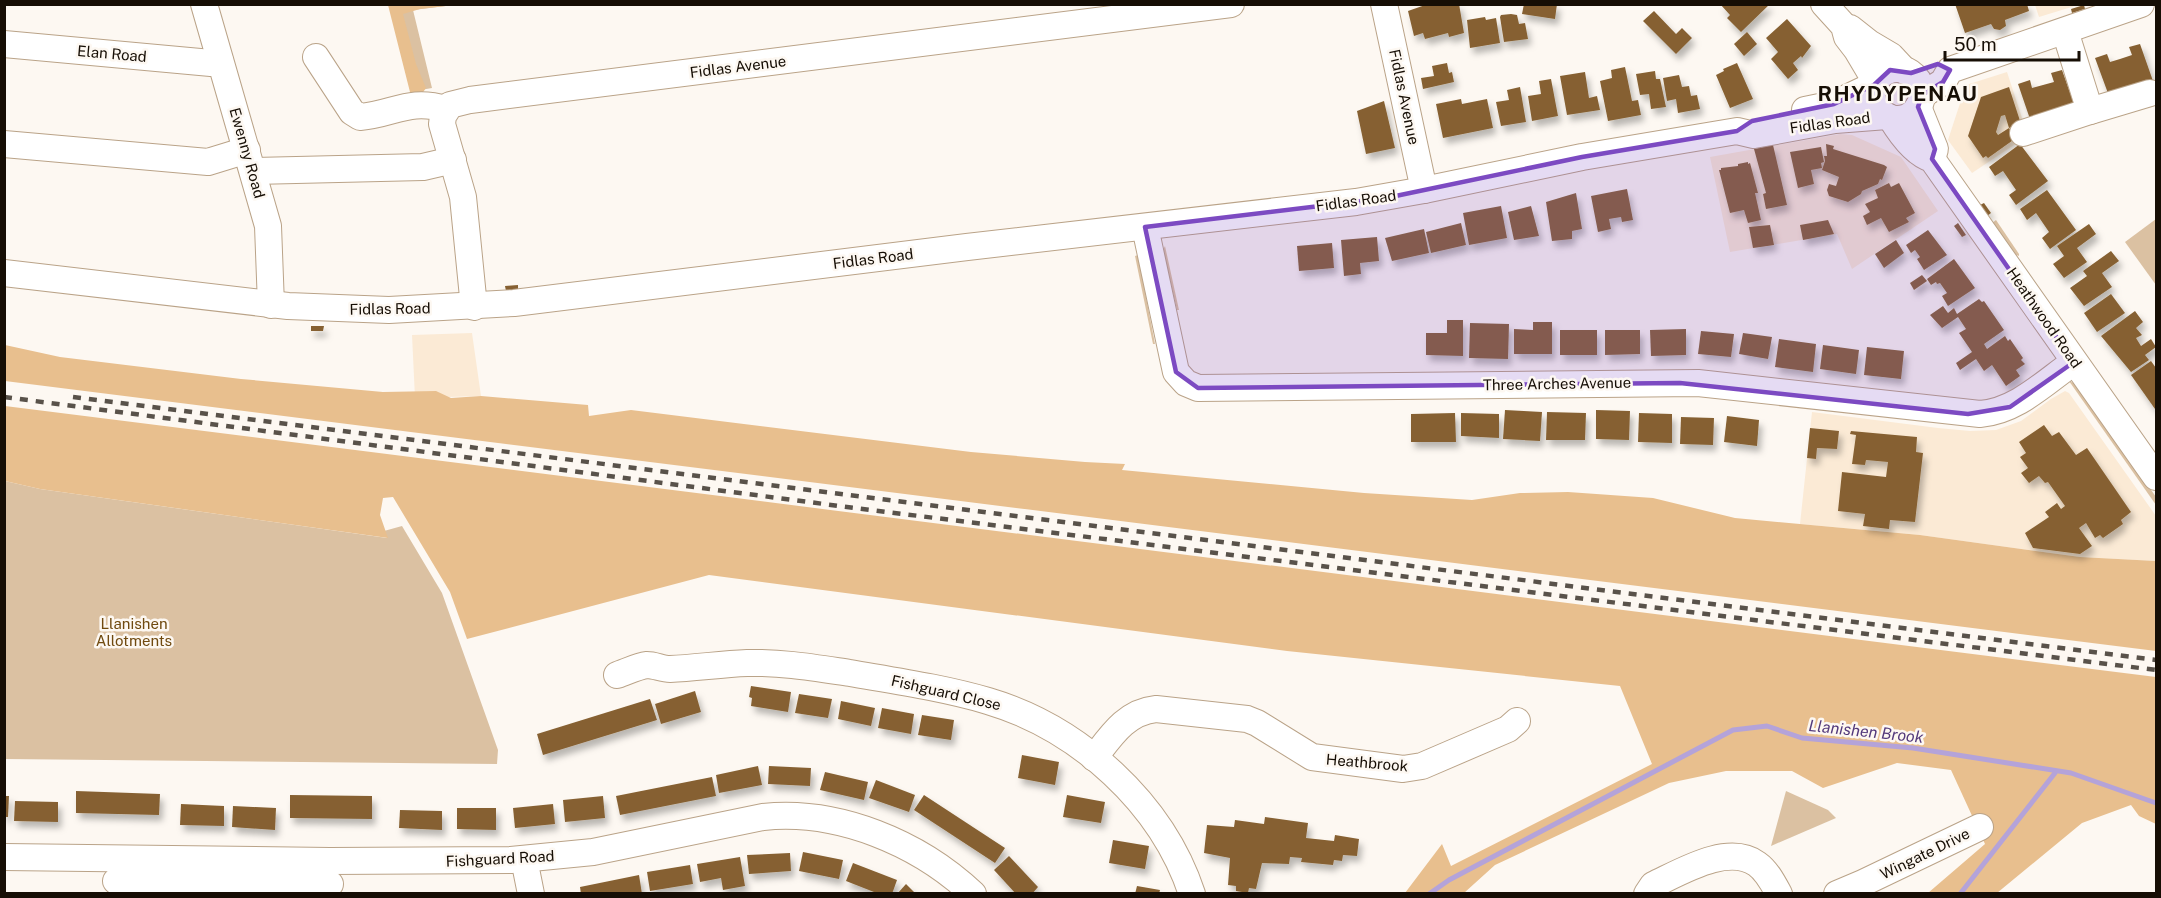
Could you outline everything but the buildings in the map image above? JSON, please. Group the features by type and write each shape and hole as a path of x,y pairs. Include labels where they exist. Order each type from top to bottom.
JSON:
{"street":[{"name":"Ewenny Road","path":"204,4 269,233 271,305"},
{"name":"Fidlas Avenue","path":"446,109 450,105 470,100 1232,4"},
{"name":"Fidlas Avenue","path":"1384,4 1424,190"},
{"path":"1824,4 1844,26 1847,37 1875,83"},
{"path":"1844,26 1853,29 1869,43 1891,56 1914,86 1908,116 1889,117 1881,113 1874,103 1875,83 1890,70 1914,86 1943,82 1950,70 2141,4"},
{"path":"2065,31 2090,111"},
{"name":"Elan Road","path":"4,44 211,63 220,61"},
{"path":"316,57 352,112 360,117 414,104 446,109 442,124 464,197 474,307"},
{"name":"Fidlas Road","path":"1737,131 1752,121 1834,104 1875,83"},
{"name":"Heathwood Road","path":"1914,86 1935,149 1932,159"},
{"path":"2023,133 2150,93"},
{"name":"Fidlas Road","path":"4,273 271,305 352,310 474,307 555,300 967,247 1323,207 1424,190 1582,157 1737,131 1754,135 1835,120 1889,117"},
{"name":"Heathwood Road","path":"1889,117 1923,156 1932,159 2157,477"},
{"path":"4,144 208,162 250,161 423,167 453,160"},
{"name":"Three Arches Avenue","path":"1145,227 1176,372 1186,383 1198,388 1698,384 1980,414 1994,413 2010,407 2074,362"},
{"name":"Fishguard Close","path":"617,675 647,665 667,669 725,664 793,664 886,679 969,696 1007,707 1064,736 1094,758 1117,779 1158,825 1178,857 1192,894"},
{"name":"Heathbrook","path":"1094,758 1124,722 1145,710 1156,709 1247,719 1312,757 1403,769 1422,766 1508,729 1517,721"},
{"name":"Fishguard Road","path":"4,856 116,878 330,880 448,861 524,859 593,852 763,817 810,817 853,827 898,843 942,867 973,894"},
{"name":"Wingate Drive","path":"1838,894 1980,827"},
{"path":"1647,894 1653,885 1714,858 1735,856 1755,862 1763,869 1779,894"},
{"path":"524,859 531,894"}],"highlighted area":[{"path":"1938,64 1950,70 1943,82 1922,95 1918,107 1935,149 1932,159 2074,362 2010,407 1968,414 1680,383 1198,388 1176,372 1145,227 1386,198 1582,157 1737,131 1752,121 1834,104 1874,85 1890,70 1911,73"}],"shaded area":[{"path":"2035,4 2078,5 2039,17"},
{"path":"388,5 454,5 420,9 403,14 416,64 426,88 421,95 411,96"},
{"path":"2007,72 2024,124 2011,129 2020,141 1972,173 1948,140 1966,85"},
{"path":"1840,134 1852,135 1901,157 1938,211 1852,269 1837,234 1730,252 1710,157"},
{"path":"472,333 481,396 415,398 412,335"},
{"path":"5,345 60,357 241,379 383,392 436,391 451,398 481,396 588,405 589,416 631,410 971,452 1125,464 1122,470 1364,493 1472,500 1520,493 1568,492 1653,498 1735,518 1920,535 2080,557 2156,561 2156,651 5,381"},
{"path":"2065,391 2069,393 2156,516 2156,561 2080,557 1920,535 1800,524 1812,412 1938,428 1970,431 1996,430 2021,421"},
{"path":"5,406 2156,677 2156,824 2139,816 2131,805 2082,823 1997,893 1928,893 1985,844 1951,770 1897,763 1823,788 1792,771 1726,771 1669,783 1495,865 1464,893 1405,893 1442,844 1451,866 1652,764 1620,686 1287,651 709,575 467,639 450,592 393,497 383,498 380,515 388,538 40,489 5,481"}],"green space":[{"path":"393,5 454,5 413,10 432,88 415,91"},
{"path":"2156,219 2156,285 2125,242"},
{"path":"1996,220 2019,256 2014,254 1992,223"},
{"path":"1165,246 1179,310 1177,310 1163,250"},
{"path":"1138,255 1155,344 1153,344 1135,256"},
{"path":"2069,381 2078,385 2156,497 2156,505"},
{"name":"Llanishen Allotments","path":"5,481 40,489 387,538 384,531 402,526 442,593 498,750 497,764 5,759"},
{"path":"1786,791 1828,810 1836,818 1771,846"}],"waterway":[{"name":"Llanishen Brook","path":"1429,894 1449,880 1733,730 1767,726 1802,738 1913,748 2071,773 2156,803"},
{"path":"1960,894 2055,773"}],"railway":[{"path":"4,397 847,507 2156,670"},
{"path":"73,397 2156,660"}],"district":[{"name":"RHYDYPENAU","path":"1898,94"}]}
